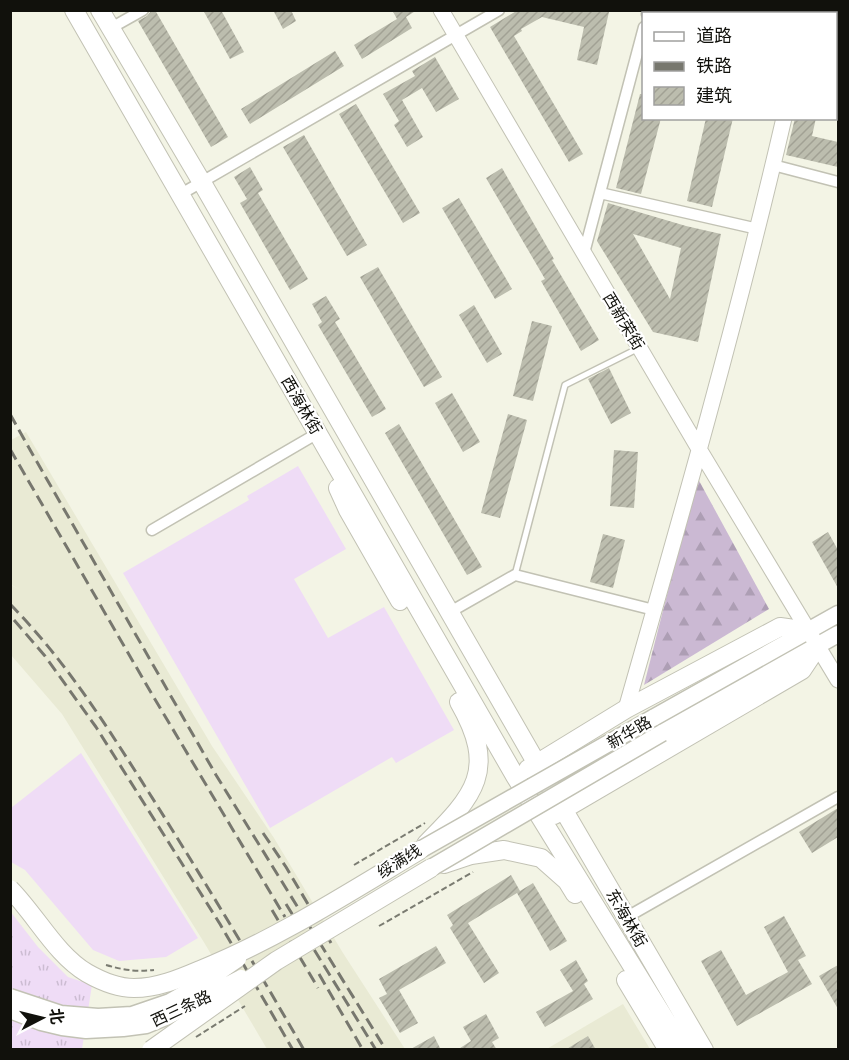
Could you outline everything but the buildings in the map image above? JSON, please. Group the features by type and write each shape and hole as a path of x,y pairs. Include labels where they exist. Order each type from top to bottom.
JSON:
{"highway":[{"name":"西海林街","path":"74,10 529,799"},
{"name":"西海林街","path":"100,10 202,182 550,786"},
{"name":"绥满线","path":"10,889 23,902 59,949 86,973 121,987 135,988 162,984 179,979 264,942 420,850 463,805 474,788 479,766 478,744 468,718 348,510 332,476 319,436"},
{"path":"515,776 626,709 780,627 814,638 802,670 542,822"},
{"name":"东海林街","path":"550,786 704,1050"},
{"name":"东海林街","path":"529,799 684,1050"},
{"name":"绥满线","path":"151,1050 276,961 431,868 471,855 504,850 541,858 567,881 668,1050"}],"main road":[{"name":"新华路","path":"431,868 662,733 814,638 838,614"},
{"path":"814,638 838,634"},
{"name":"新华路","path":"420,850 653,718 814,638"},
{"name":"西三条路","path":"10,998 61,1014 98,1017 132,1015 161,1005 200,985 264,942"},
{"name":"西三条路","path":"10,1010 41,1022 74,1029 123,1028 146,1024 168,1016 276,961"}],"street":[{"path":"111,28 142,10"},
{"name":"西新荣街","path":"441,10 699,449 838,680"},
{"path":"181,195 499,10"},
{"path":"584,253 642,35"},
{"path":"626,709 758,229 784,120"},
{"path":"773,165 838,182"},
{"path":"600,193 758,229"},
{"path":"152,530 319,436"},
{"path":"450,612 515,574 654,610"},
{"path":"627,917 838,797"}],"lane":[{"path":"515,574 565,385 640,348"}],"path":[{"path":"354,865 425,823"},
{"path":"379,926 473,872"},
{"path":"106,965 125,971 159,970"},
{"path":"195,1037 245,1006"}],"shaded area":[{"path":"26,432 212,746 274,838 343,953 405,1049 267,1049 205,944 62,714 11,655 11,585 22,591 10,584 11,440"},
{"path":"623,1004 650,1049 545,1050"}],"green space":[{"path":"298,466 346,549 294,579 328,638 384,607 454,730 396,763 392,757 270,828 123,573 249,500 247,496"},
{"path":"697,477 769,609 644,685"},
{"path":"81,753 198,938 166,957 119,961 93,950 25,870 11,862 11,808"},
{"path":"10,911 38,947 68,977 92,985 82,1049 11,1049"}],"railway":[{"path":"10,414 216,775 386,1050"},
{"path":"10,449 153,696 285,917"},
{"path":"10,604 52,651 107,727 214,897 304,1050"},
{"path":"14,620 45,656 96,727 220,924 293,1050"},
{"path":"263,833 331,943"},
{"path":"286,904 376,1050"},
{"path":"272,910 318,988"},
{"path":"319,974 363,1050"}]}
